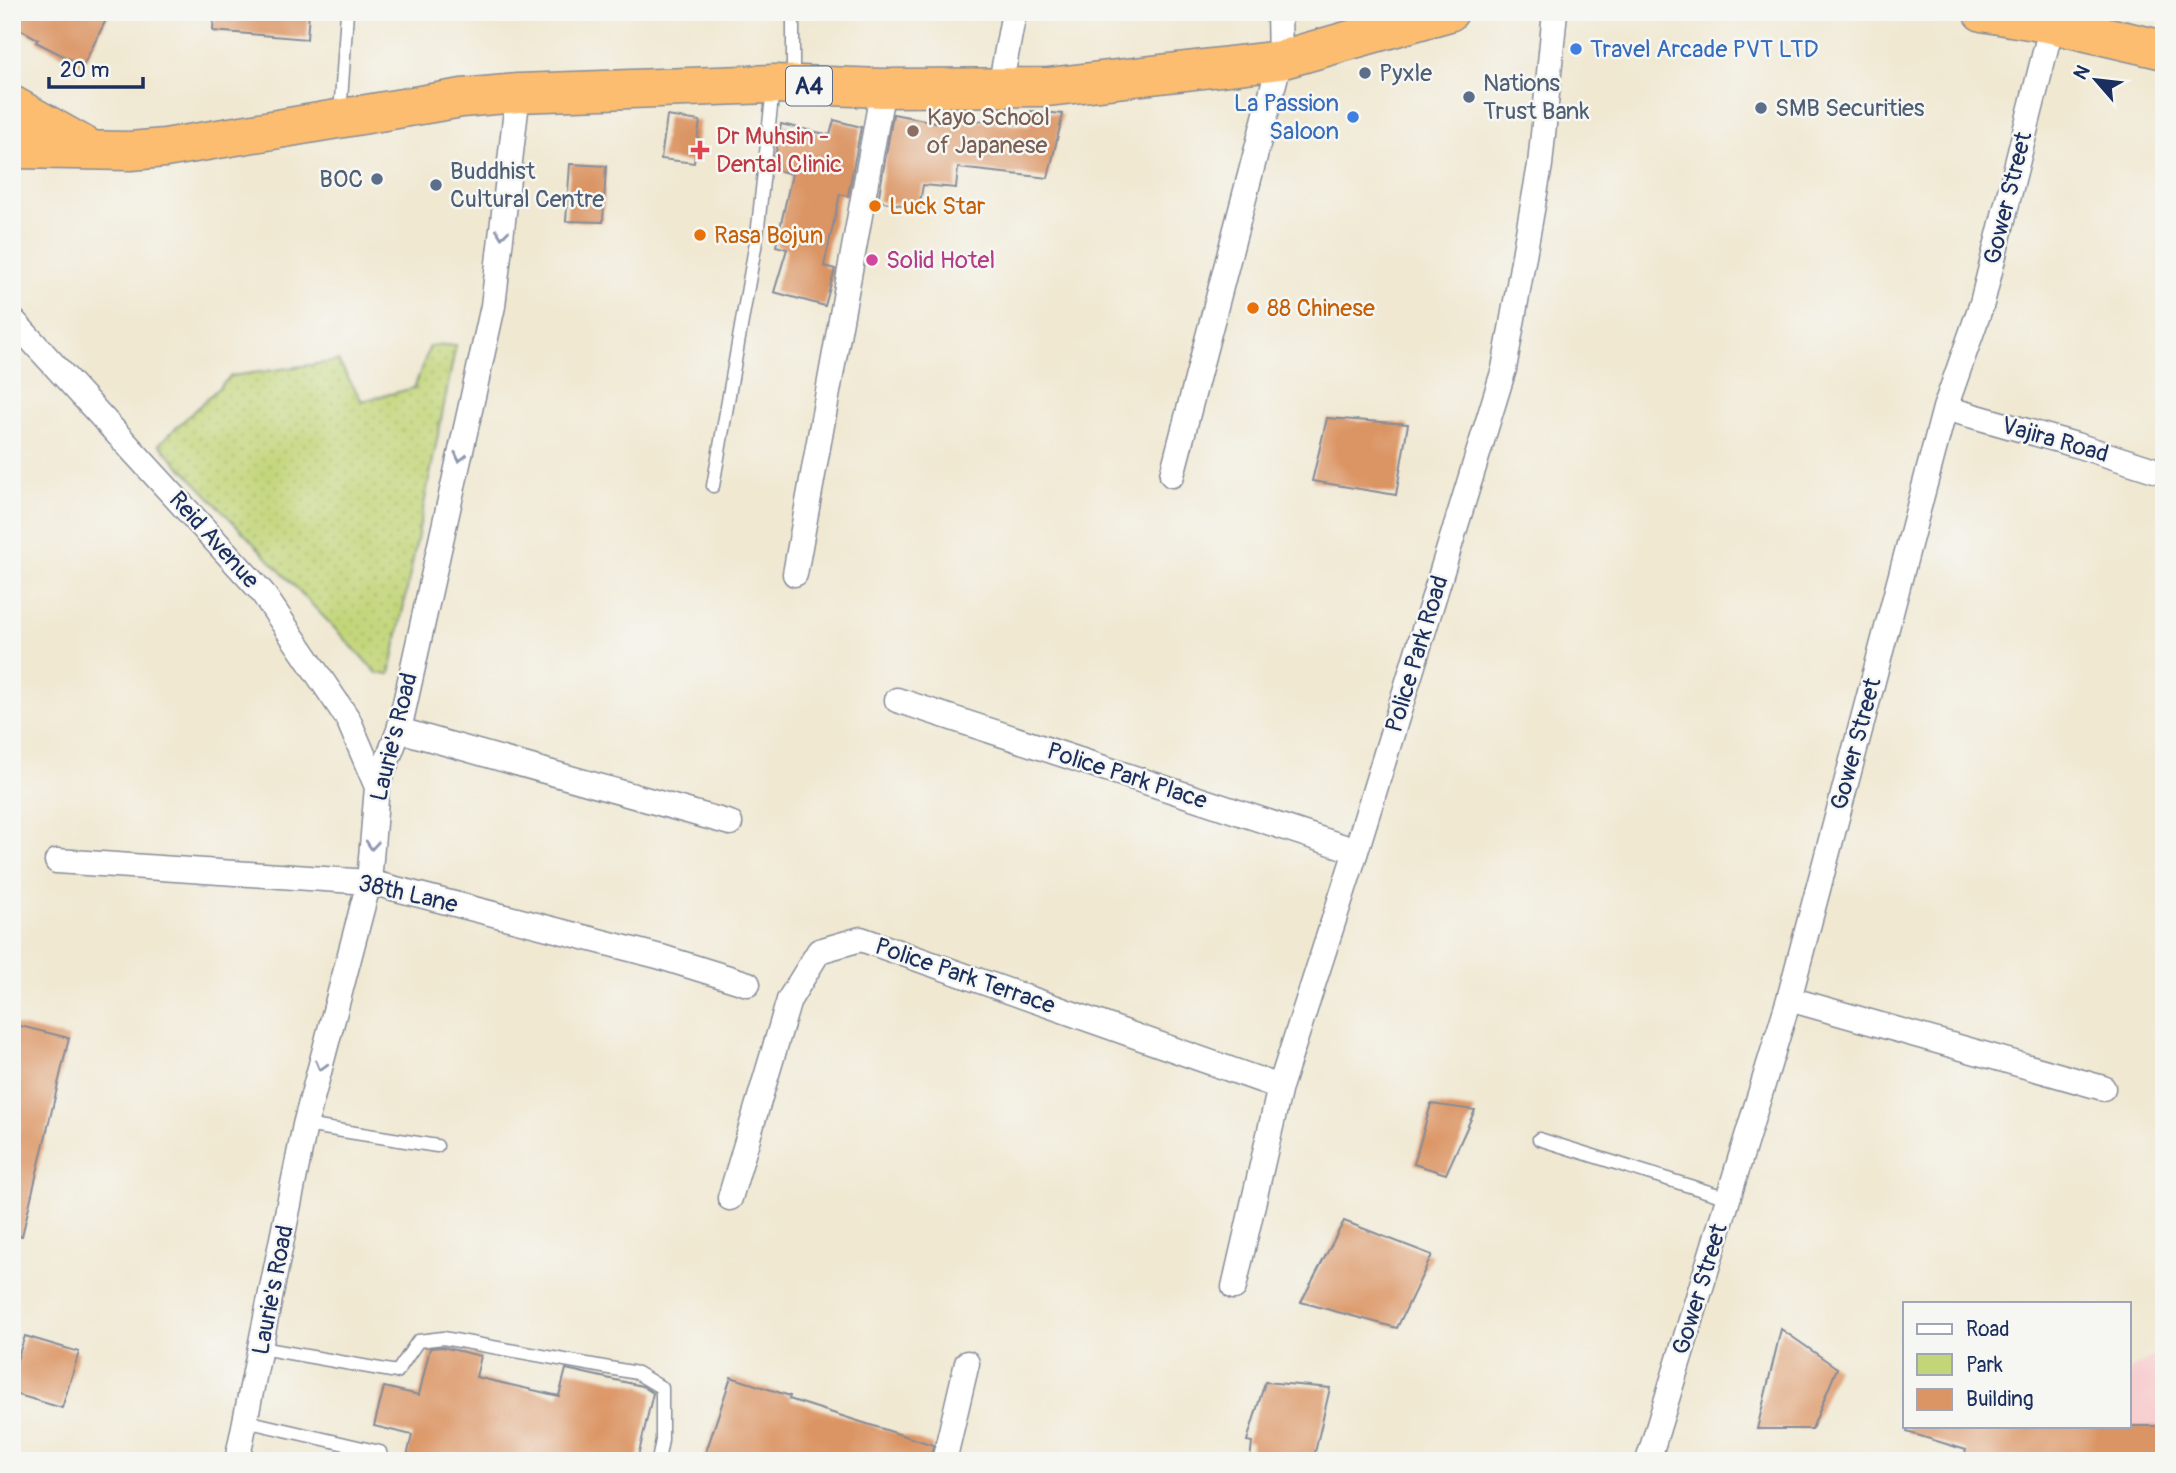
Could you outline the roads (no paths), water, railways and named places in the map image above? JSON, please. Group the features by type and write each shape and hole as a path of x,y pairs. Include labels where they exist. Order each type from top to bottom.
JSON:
{"highway":[{"name":"A4","path":"12,149 130,151 165,148 462,98 518,93 783,85 883,88 1048,87 1280,60 1449,12"},
{"path":"1982,12 2052,24 2164,50"},
{"name":"A4","path":"12,105 94,151"}],"street":[{"path":"1000,88 1014,12"},
{"path":"1172,475 1280,60 1279,12"},
{"name":"Police Park Road","path":"1234,1287 1280,1087 1356,851 1504,369 1540,165 1555,12"},
{"name":"Gower Street","path":"1648,1461 1789,999 1945,408 1982,303 2052,24"},
{"path":"795,574 883,88"},
{"name":"Laurie's Road","path":"237,1461 305,1125 369,882 377,787 398,730 494,306 518,93"},
{"name":"Reid Avenue","path":"12,319 262,592 348,719 377,787"},
{"name":"Vajira Road","path":"1945,408 2076,444 2164,473"},
{"name":"Police Park Place","path":"898,700 1356,851"},
{"path":"398,730 730,822"},
{"name":"38th Lane","path":"57,861 369,882 660,957 748,985"},
{"name":"Police Park Terrace","path":"730,1198 789,1000 819,951 861,939 1280,1087"},
{"path":"1789,999 2103,1088"},
{"path":"944,1461 967,1363"}],"lane":[{"path":"339,119 347,12"},
{"path":"713,486 783,85 793,12"},
{"path":"305,1125 437,1146"},
{"path":"1539,1139 1728,1198"},
{"path":"261,1348 397,1372 418,1341 443,1338 637,1373 662,1388 662,1440 658,1461"},
{"path":"246,1421 380,1452 382,1461"}],"place":[{"name":"Travel Arcade PVT LTD","path":"1576,49"},
{"name":"Pyxle","path":"1365,73"},
{"name":"Nations Trust Bank","path":"1469,97"},
{"name":"SMB Securities","path":"1761,108"},
{"name":"La Passion Saloon","path":"1353,117"},
{"name":"Kayo School of Japanese","path":"913,131"},
{"name":"Dr Muhsin - Dental Clinic","path":"700,150"},
{"name":"BOC","path":"377,179"},
{"name":"Buddhist Cultural Centre","path":"436,185"},
{"name":"Luck Star","path":"875,206"},
{"name":"Rasa Bojun","path":"700,235"},
{"name":"Solid Hotel","path":"872,260"},
{"name":"88 Chinese","path":"1253,308"}]}
